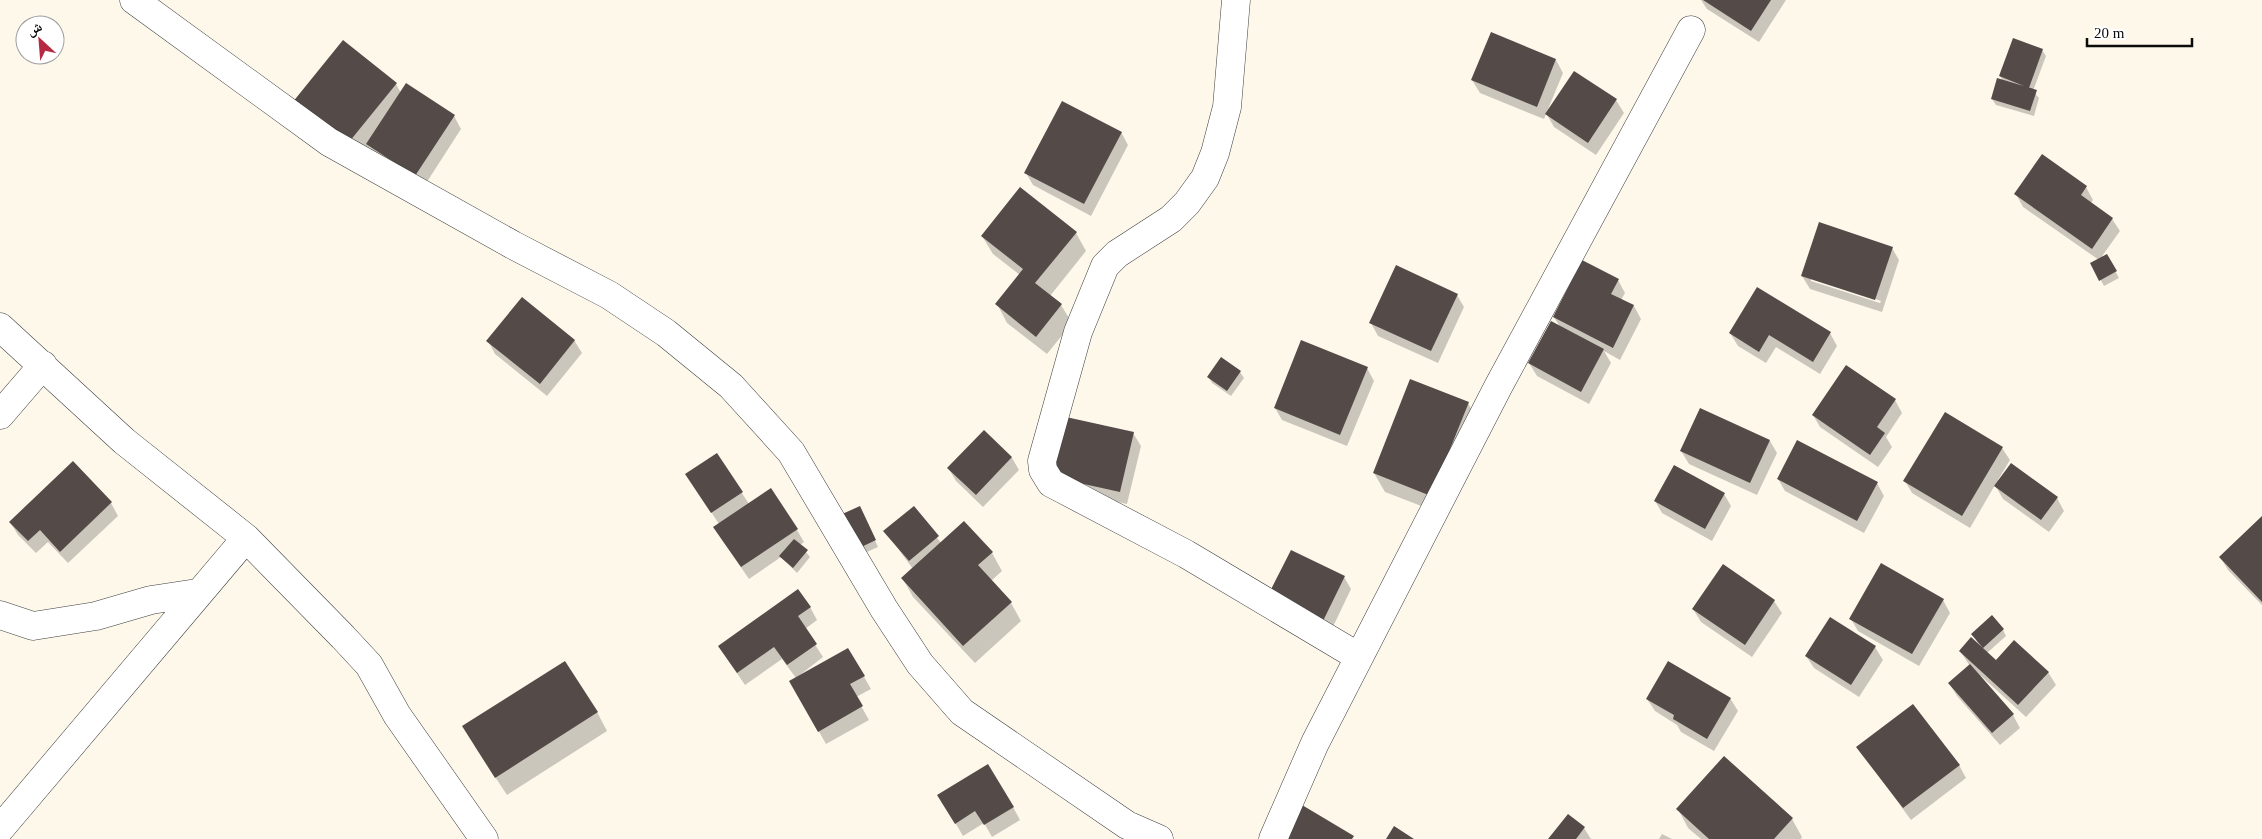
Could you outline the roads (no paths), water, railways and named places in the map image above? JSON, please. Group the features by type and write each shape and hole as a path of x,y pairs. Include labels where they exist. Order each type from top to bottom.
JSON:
{"street":[{"path":"134,0 329,142 513,245 610,296 666,332 731,386 791,452 920,664 962,712 1127,825 1159,839"},
{"path":"1236,0 1227,106 1215,153 1205,178 1187,203 1171,219 1117,254 1105,266 1078,332 1042,461 1043,470 1051,483 1186,554 1359,657"},
{"path":"1273,839 1315,744 1503,378 1691,30"},
{"path":"0,327 43,364 124,441 246,538 369,665 397,714 484,839"},
{"path":"0,415 43,364"},
{"path":"0,829 197,593 246,538"},
{"path":"0,615 33,626 96,616 151,600 197,593"}]}
